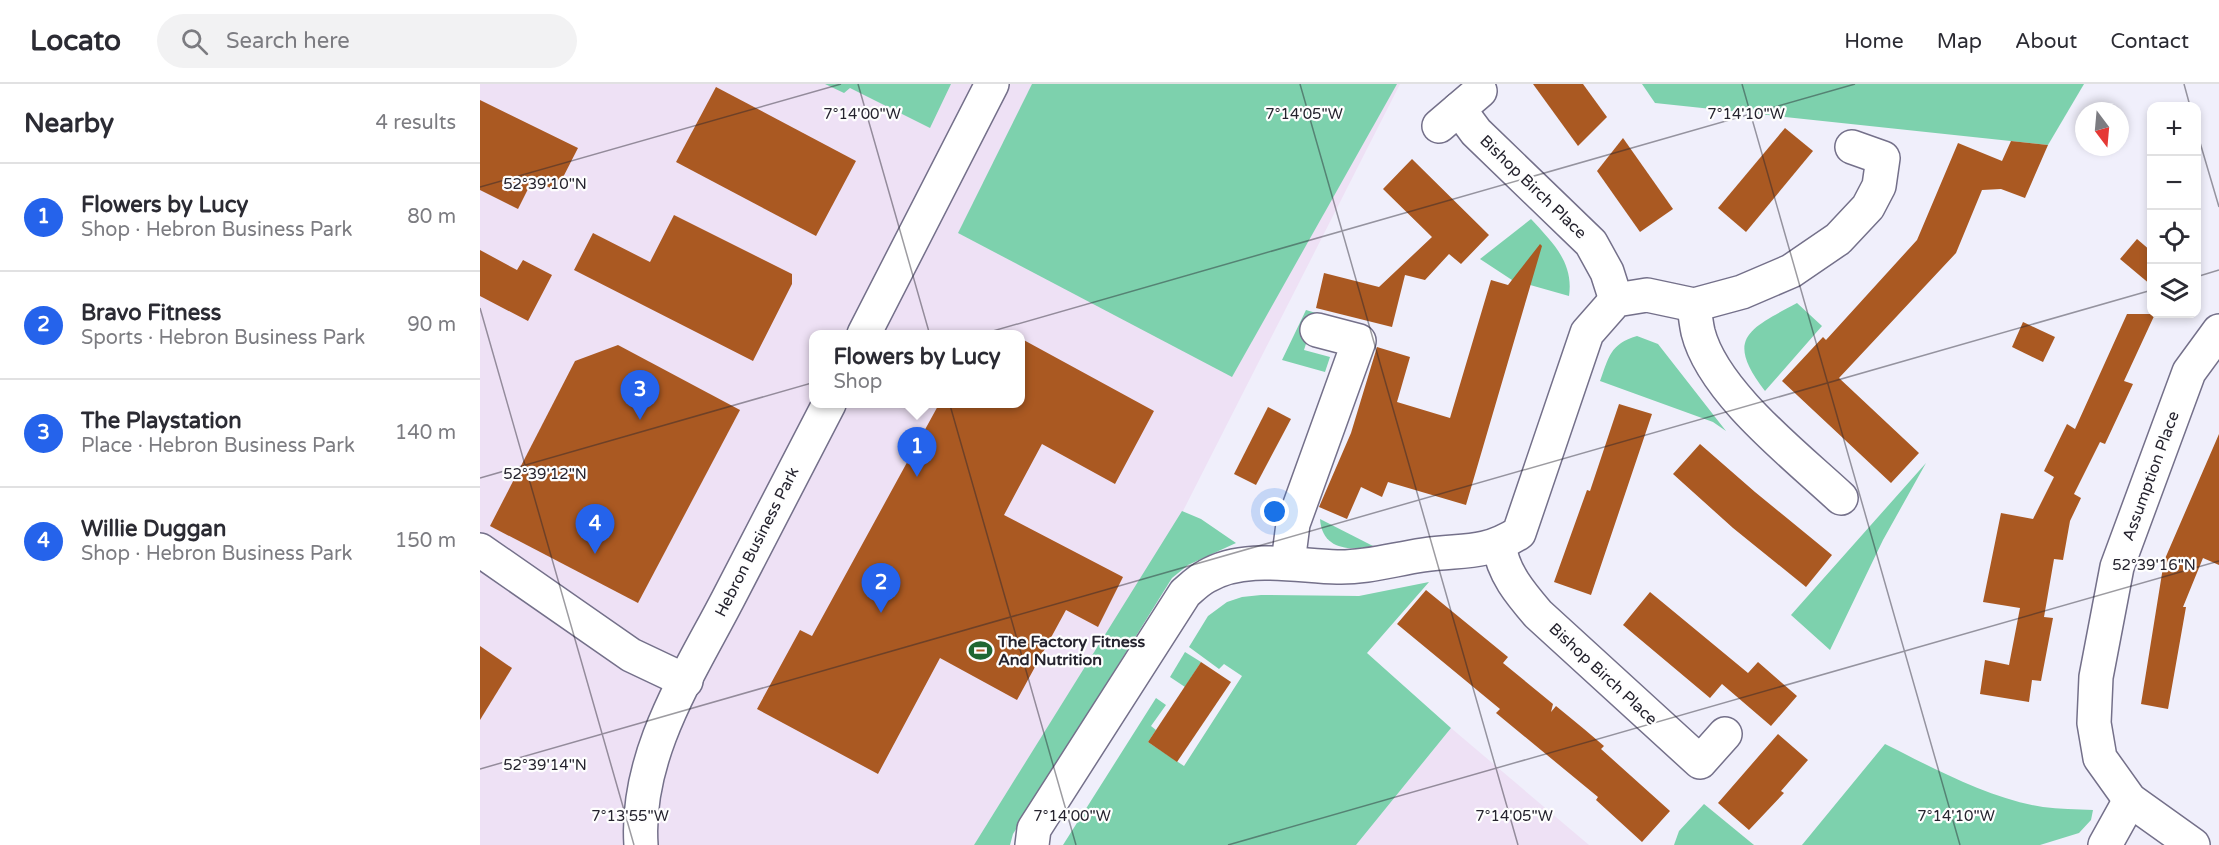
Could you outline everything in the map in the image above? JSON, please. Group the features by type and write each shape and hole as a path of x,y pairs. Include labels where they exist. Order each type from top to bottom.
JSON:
{"street":[{"path":"866,330 992,84"},
{"name":"Bishop Birch Place","path":"1459,109 1476,132 1591,243 1608,272 1616,300"},
{"path":"1032,845 1034,829 1185,593 1207,576 1233,566 1288,563 1339,567 1427,555 1470,553 1499,545 1519,533 1587,333 1616,300 1647,295 1694,305 1742,292 1791,271 1838,239 1868,207 1879,186 1883,158 1852,147"},
{"path":"1694,305 1698,334 1716,370 1756,420 1841,497"},
{"path":"1288,563 1293,524 1359,341 1317,330"},
{"name":"Assumption Place","path":"2193,845 2130,800 2100,758 2094,723 2096,677 2117,567 2189,372 2219,331"},
{"name":"Hebron Business Park","path":"641,845 640,814 650,758 686,681 827,408"},
{"name":"Bishop Birch Place","path":"1499,545 1502,563 1519,592 1538,614 1700,762 1725,734"},
{"path":"480,550 631,654 686,681"},
{"path":"2105,845 2130,800"}],"shaded area":[{"path":"480,84 1400,84 1183,511 974,845 480,845"},
{"path":"1451,728 1589,845 1356,845"}],"green space":[{"path":"825,84 951,84 930,128 850,88 844,93"},
{"path":"1032,84 1397,84 1232,377 958,233"},
{"path":"1642,84 2084,84 2048,145 1655,103"},
{"path":"1531,219 1554,245 1565,263 1570,284 1569,296 1512,280 1480,259"},
{"path":"1797,303 1822,326 1765,391 1746,359 1744,347 1755,328"},
{"path":"1306,310 1316,313 1304,350 1330,357 1325,372 1282,360"},
{"path":"1637,336 1658,344 1726,431 1713,422 1600,381 1616,347"},
{"path":"1926,463 1883,540 1830,650 1791,615"},
{"path":"1182,511 1201,519 1236,543 1188,565 1172,578 1013,834 1010,845 974,845"},
{"path":"1320,519 1373,546 1347,548 1339,546 1326,537"},
{"path":"1429,582 1367,653 1451,728 1356,845 1063,845 1156,698 1166,705 1151,726 1156,730 1148,742 1184,766 1242,676 1224,664 1219,669 1189,647 1208,616 1227,602 1242,597 1261,595 1359,596"},
{"path":"1185,652 1201,662 1185,687 1170,677"},
{"path":"1885,744 1962,782 2003,797 2043,807 2093,810 2091,820 2079,833 2040,845 1802,845"},
{"path":"1704,804 1754,845 1674,845 1679,831"}],"building":[{"path":"1533,84 1583,84 1607,117 1578,146"},
{"path":"716,87 856,161 816,236 676,162"},
{"path":"480,100 578,148 556,191 533,179 518,209 480,190"},
{"path":"1785,128 1813,151 1746,232 1718,208"},
{"path":"1623,138 1673,209 1640,232 1597,171"},
{"path":"2011,141 2048,145 2025,198 2001,189 1982,190 1956,253 1839,378 1919,453 1891,483 1782,381 1823,337 1826,340 1917,240 1958,143 2002,161"},
{"path":"1412,159 1489,235 1461,264 1449,254 1425,280 1405,275 1392,327 1316,308 1324,273 1379,287 1432,237 1383,189"},
{"path":"674,215 792,274 792,284 753,361 574,270 593,233 650,262"},
{"path":"2137,239 2147,248 2147,282 2120,259"},
{"path":"1540,244 1542,246 1466,505 1388,482 1382,497 1361,487 1347,519 1319,507 1351,433 1377,347 1410,357 1397,402 1450,418 1491,280 1508,285"},
{"path":"480,250 517,270 523,260 552,275 528,321 480,296"},
{"path":"2127,314 2147,314 2147,318 2153,318 2124,381 2133,384 2105,444 2100,442 2074,494 2081,498 2070,521 2063,560 2054,559 2044,617 2053,618 2041,681 2032,680 2029,702 1980,694 1985,660 2009,665 2020,608 1983,602 2001,513 2033,519 2054,477 2044,471 2067,424 2075,429"},
{"path":"2023,322 2055,337 2043,362 2012,347"},
{"path":"1025,341 1154,411 1115,484 1042,444 1004,515 1123,577 1098,627 1066,610 1017,700 940,658 878,774 757,709 800,630 812,636 937,408 1025,408"},
{"path":"618,345 740,410 638,603 490,526 575,361"},
{"path":"1619,404 1652,414 1591,595 1554,582 1587,490 1590,491"},
{"path":"1268,407 1291,419 1256,485 1234,474"},
{"path":"2219,434 2219,565 2203,558 2183,607 2186,607 2168,709 2141,704 2164,561"},
{"path":"1700,444 1832,555 1806,587 1733,528 1673,474"},
{"path":"1426,590 1508,657 1503,663 1553,704 1551,712 1556,706 1584,729 1604,746 1601,749 1670,811 1642,842 1596,800 1598,797 1496,713 1500,709 1397,624"},
{"path":"1650,592 1748,673 1758,662 1797,696 1771,726 1722,684 1710,698 1623,625"},
{"path":"480,646 512,668 480,720"},
{"path":"1201,662 1231,682 1177,762 1148,742"},
{"path":"1778,734 1808,760 1781,791 1784,793 1749,830 1718,803"}],"place":[{"name":"The Playstation","path":"640,420"},
{"name":"Flowers by Lucy","path":"917,477"},
{"name":"Willie Duggan","path":"595,554"},
{"name":"Bravo Fitness","path":"881,613"},
{"name":"The Factory Fitness And Nutrition","path":"980,651"}]}
